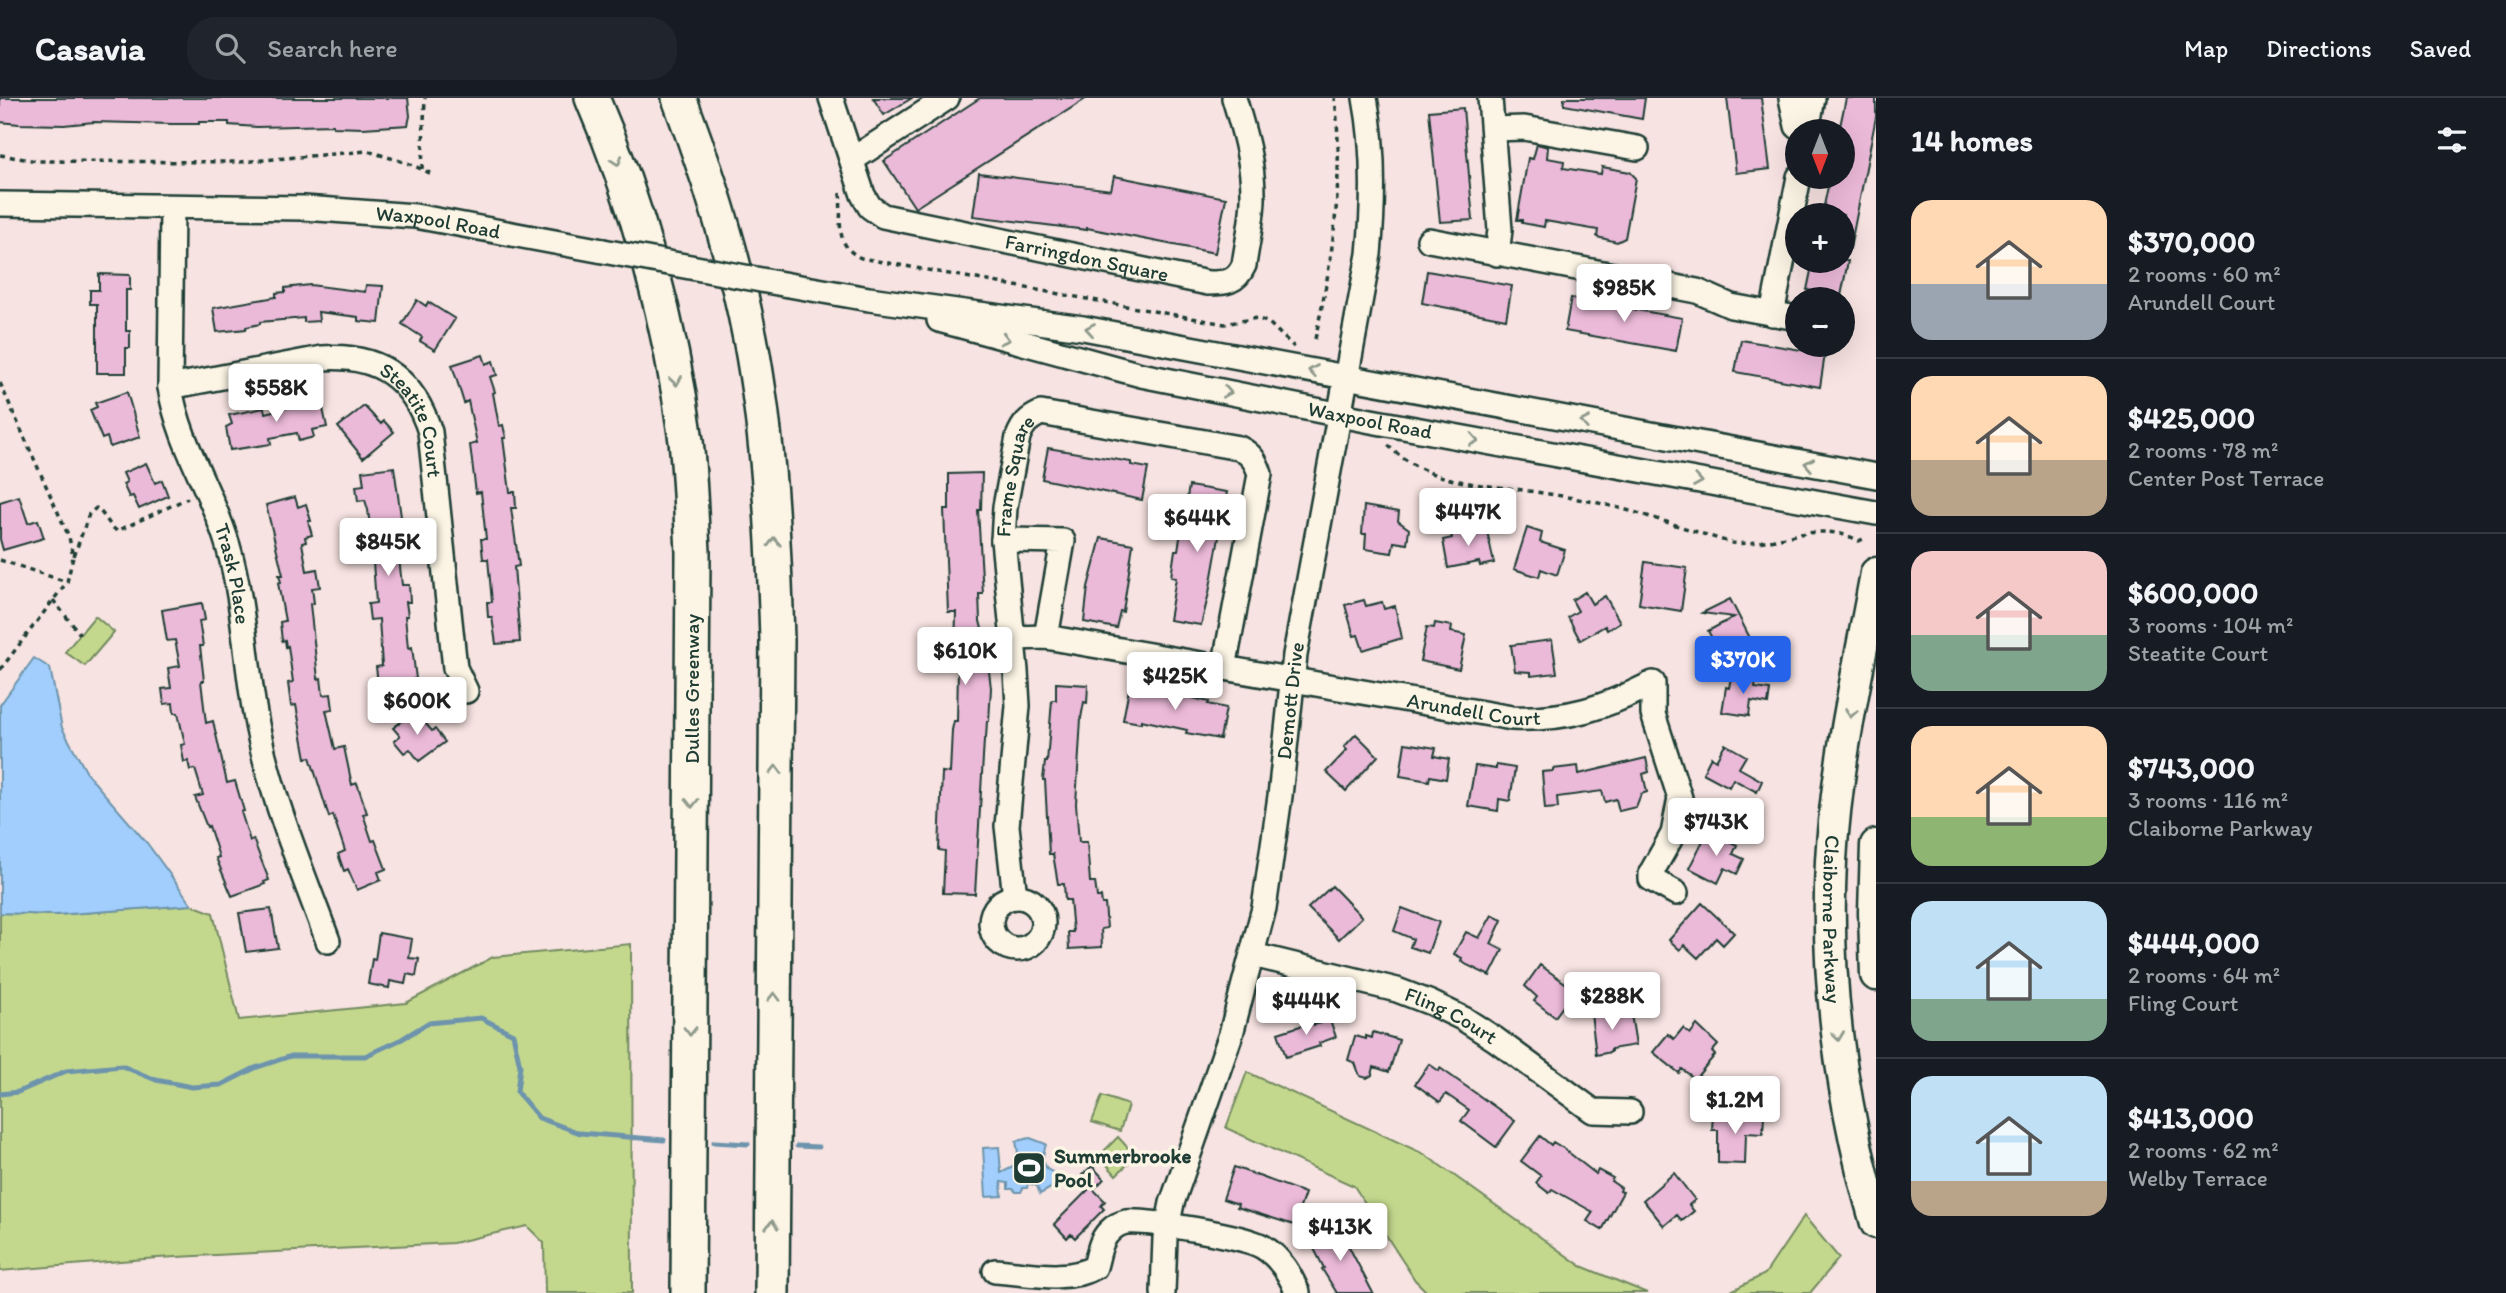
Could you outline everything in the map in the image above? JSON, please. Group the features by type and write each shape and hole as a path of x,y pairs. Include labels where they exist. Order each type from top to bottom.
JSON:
{"highway":[{"name":"Dulles Greenway","path":"592,98 621,172 656,290 672,357 686,442 693,552 688,1293"},
{"path":"679,98 702,159 742,301 764,436 774,541 777,640 772,1293"}],"main road":[{"name":"Claiborne Parkway","path":"1876,573 1845,745 1833,846 1830,900 1831,956 1842,1070 1856,1147 1876,1223"},
{"name":"Claiborne Parkway","path":"1876,845 1876,975"}],"street":[{"name":"Farringdon Square","path":"831,98 863,195 870,208 883,216 1208,283 1229,282 1240,275 1244,265 1253,200 1251,166 1245,133 1234,98"},
{"path":"853,159 947,98"},
{"name":"Demott Drive","path":"1163,1293 1167,1226 1180,1177 1231,1034 1254,955 1273,852 1291,679 1369,254 1373,214 1373,167 1365,98"},
{"path":"1490,98 1500,230 1497,254"},
{"path":"1791,98 1796,119"},
{"path":"1809,119 1813,98"},
{"path":"1493,130 1524,128 1637,148"},
{"path":"1772,314 1796,189"},
{"name":"Waxpool Road","path":"0,204 304,208 415,216 869,299 1083,328 1876,476"},
{"name":"Trask Place","path":"172,207 170,387 182,437 228,544 237,580 249,681 269,774 328,941"},
{"path":"1429,240 1697,291 1731,306 1785,316"},
{"name":"Waxpool Road","path":"869,299 979,332 1141,375 1876,513"},
{"name":"Steatite Court","path":"170,387 341,356 382,368 414,395 430,432 454,668 466,691"},
{"name":"Frame Square","path":"1016,897 1007,826 1017,706 1003,540 1005,507 1017,437 1030,418 1041,414 1239,448 1249,453 1259,474 1224,668"},
{"path":"1003,540 1063,541 1046,637"},
{"name":"Arundell Court","path":"1013,638 1046,637 1512,718 1536,719 1584,713 1619,701 1653,683 1653,714 1679,798 1673,834 1651,873 1651,879 1676,893"},
{"name":"Fling Court","path":"1254,955 1397,990 1432,1003 1495,1039 1593,1111 1630,1112"},
{"path":"995,1271 1083,1274 1095,1267 1102,1238 1124,1222 1240,1238 1261,1246 1284,1266 1298,1293"}],"path":[{"path":"422,169 425,98"},
{"path":"1315,339 1335,238 1338,201 1335,98"},
{"path":"0,155 37,161 240,162 368,151 432,174"},
{"path":"840,191 842,238 849,252 861,258 1225,324 1257,318 1269,323 1298,350"},
{"path":"0,383 69,537 73,558"},
{"path":"1383,441 1409,463 1458,481 1606,505 1732,543 1746,544 1830,532 1859,541 1863,539"},
{"path":"0,670 67,582 89,514 96,508 117,531 206,489"},
{"path":"0,560 67,582"},
{"path":"53,600 80,634"}],"green space":[{"path":"95,616 114,632 85,666 65,652"},
{"path":"192,905 213,913 239,1020 406,1003 493,957 631,944 632,1293 545,1293 544,1243 527,1226 453,1243 157,1258 0,1271 0,913 55,915"},
{"path":"1247,1072 1424,1154 1581,1266 1647,1293 1428,1293 1415,1280 1354,1186 1226,1128"},
{"path":"1102,1096 1128,1105 1120,1131 1092,1122"},
{"path":"1118,1137 1129,1149 1130,1162 1116,1175 1099,1156"},
{"path":"1804,1216 1839,1258 1810,1293 1727,1293 1765,1274"}],"water":[{"path":"34,658 50,668 62,728 88,775 147,843 192,905 55,915 0,913 0,705"},
{"name":"Summerbrooke Pool","path":"1030,1138 1046,1144 1042,1159 1047,1169 1059,1176 1051,1188 1040,1194 1037,1186 1028,1183 1027,1188 1016,1192 1008,1189 1008,1183 1001,1182 1002,1196 986,1197 983,1148 999,1147 1001,1173 1013,1167 1018,1153 1016,1141"}],"building":[{"path":"0,98 408,98 410,116 408,125 363,128 333,125 257,127 229,125 229,122 19,124 0,122"},
{"path":"873,98 912,98 884,115"},
{"path":"980,98 1087,98 915,208 884,161"},
{"path":"1564,98 1645,98 1642,119 1564,105"},
{"path":"1727,98 1761,98 1770,169 1736,173"},
{"path":"1846,98 1876,98 1876,117 1855,224 1855,203 1825,203 1827,189 1855,189 1855,119 1842,119"},
{"path":"1463,108 1473,220 1440,222 1429,111"},
{"path":"1537,144 1548,147 1547,158 1564,161 1563,168 1601,174 1602,167 1630,172 1636,178 1625,238 1617,242 1597,237 1598,230 1545,221 1544,227 1517,220 1528,158 1533,159"},
{"path":"979,173 1111,190 1114,176 1226,198 1215,253 1087,228 973,216"},
{"path":"1427,271 1512,286 1506,319 1422,303"},
{"path":"1811,273 1846,273 1843,287 1808,287"},
{"path":"99,274 130,275 130,290 126,290 126,331 130,331 130,348 126,348 126,373 97,373 97,304 90,304 90,290 99,290"},
{"path":"310,285 365,292 366,285 383,286 379,323 358,321 358,317 318,312 319,321 304,322 304,318 260,322 246,329 217,332 213,308 276,297 276,293 285,292 285,288"},
{"path":"1571,298 1682,318 1676,351 1565,331"},
{"path":"417,300 426,306 428,302 455,319 435,350 420,341 422,337 402,324"},
{"path":"1741,340 1785,347 1785,357 1825,357 1820,387 1735,372"},
{"path":"483,355 486,364 493,361 497,375 490,377 495,392 493,393 499,426 503,425 506,438 503,438 510,492 515,492 516,508 511,508 519,566 514,567 520,642 496,644 492,617 488,617 487,602 492,602 488,559 483,559 481,539 486,539 481,492 476,493 470,445 477,443 468,401 464,403 452,365"},
{"path":"127,392 140,437 110,447 107,437 102,439 90,410 97,407 95,403"},
{"path":"320,395 327,427 312,430 314,437 299,441 297,433 270,438 271,444 230,450 226,427 232,424 229,415 264,408 265,413 308,402 307,398"},
{"path":"364,406 381,424 384,421 394,432 363,458 338,427"},
{"path":"1048,448 1131,462 1131,465 1148,468 1142,500 1042,479"},
{"path":"146,463 155,483 162,480 168,496 139,509 123,484 127,482 123,473"},
{"path":"394,467 406,552 402,552 402,558 399,558 402,585 409,585 410,602 406,602 408,616 405,616 408,648 412,647 416,679 413,679 414,688 385,692 384,682 378,683 376,667 382,666 379,619 370,620 368,604 376,603 373,562 365,563 363,545 372,544 368,510 365,500 358,501 356,486 364,485 362,471"},
{"path":"982,473 981,510 978,510 983,594 979,594 980,621 984,636 989,638 991,688 989,721 984,740 975,894 943,893 945,851 939,850 942,772 950,773 952,730 954,721 957,721 958,670 955,654 956,612 948,612 944,509 949,509 949,474"},
{"path":"1189,486 1227,492 1201,625 1169,620 1176,578 1171,577 1175,550 1178,550"},
{"path":"19,496 28,523 38,520 44,538 3,550 0,539 0,502"},
{"path":"295,497 298,507 306,504 311,521 308,521 312,535 305,537 306,542 302,543 307,571 317,569 320,587 312,588 314,603 310,604 318,679 321,678 323,695 331,694 333,709 326,710 335,749 344,747 352,785 357,783 367,813 363,814 372,841 375,840 386,869 378,872 381,880 357,890 348,869 344,871 338,854 345,851 333,815 329,817 310,757 306,758 296,705 291,706 288,683 293,682 288,646 286,647 285,640 282,641 280,622 285,621 278,583 281,582 279,575 283,575 266,505"},
{"path":"1364,506 1399,512 1398,521 1409,529 1407,544 1394,542 1392,553 1365,549 1366,534 1362,534"},
{"path":"1466,526 1467,535 1487,531 1494,563 1480,566 1479,562 1448,568 1443,540 1452,538 1450,529"},
{"path":"1527,528 1542,533 1540,542 1565,550 1557,575 1541,569 1539,577 1514,569"},
{"path":"1101,538 1133,544 1123,612 1120,611 1116,628 1084,622 1088,587"},
{"path":"1645,562 1687,568 1681,611 1639,604"},
{"path":"1585,592 1592,604 1605,596 1620,622 1607,630 1605,626 1580,640 1568,617 1578,611 1572,600"},
{"path":"1730,599 1750,638 1720,653 1708,631 1734,617 1702,613"},
{"path":"1364,600 1366,606 1382,602 1384,609 1395,606 1402,638 1363,650 1358,635 1354,636 1345,605"},
{"path":"202,603 205,620 199,621 203,646 200,646 204,681 201,681 206,723 213,721 227,783 235,781 250,841 253,839 269,880 232,896 216,858 219,857 209,826 207,827 195,797 203,795 195,769 190,770 188,761 184,762 181,745 185,744 178,713 174,713 173,703 164,704 162,689 171,688 168,668 180,666 175,640 167,641 162,610"},
{"path":"1435,623 1452,626 1451,632 1466,635 1459,669 1420,661 1427,627 1434,628"},
{"path":"1552,640 1557,673 1531,676 1531,672 1515,671 1511,645"},
{"path":"1731,677 1756,681 1755,688 1770,690 1768,704 1751,701 1749,716 1722,712 1726,687 1729,688"},
{"path":"1056,683 1088,685 1087,703 1084,702 1081,718 1076,804 1079,842 1087,842 1090,882 1095,882 1097,897 1101,897 1102,904 1105,904 1107,928 1101,929 1102,947 1069,949 1068,932 1073,932 1070,900 1065,900 1064,884 1058,884 1053,854 1049,854 1043,780 1052,700 1056,700"},
{"path":"1129,689 1144,692 1145,689 1193,698 1226,708 1220,739 1186,733 1187,730 1141,720 1141,723 1123,720"},
{"path":"416,711 445,742 419,761 410,749 404,753 394,741 400,736 393,728"},
{"path":"1356,734 1378,756 1346,791 1326,772 1347,750 1344,747"},
{"path":"1405,743 1436,748 1434,756 1449,759 1446,779 1430,776 1429,781 1400,776"},
{"path":"1725,744 1746,756 1739,768 1762,781 1757,792 1733,779 1729,787 1703,773 1711,757 1716,760"},
{"path":"1646,758 1649,772 1643,774 1647,792 1641,794 1636,807 1619,811 1616,799 1605,802 1602,791 1557,797 1558,808 1545,809 1542,772 1578,766 1579,774"},
{"path":"1496,765 1515,768 1510,801 1499,799 1498,811 1468,806 1475,766 1496,769"},
{"path":"1708,831 1737,845 1733,854 1744,859 1737,874 1725,868 1718,883 1689,868"},
{"path":"1332,886 1362,917 1339,939 1308,908"},
{"path":"1702,903 1734,933 1723,945 1716,938 1698,958 1684,945 1680,950 1669,940"},
{"path":"1402,908 1439,922 1428,953 1410,947 1413,939 1394,931"},
{"path":"271,909 278,948 246,952 239,913"},
{"path":"1492,915 1502,920 1491,944 1503,950 1490,976 1467,965 1461,961 1462,958 1454,954 1466,932 1479,938"},
{"path":"379,933 412,939 409,958 419,959 416,976 407,974 405,984 390,981 389,988 368,984"},
{"path":"1540,965 1575,990 1555,1017 1534,1001 1537,997 1525,986"},
{"path":"1604,1011 1605,1018 1631,1014 1636,1045 1611,1049 1611,1052 1596,1055 1591,1013"},
{"path":"1330,1020 1336,1037 1319,1043 1320,1046 1286,1057 1278,1033 1313,1022 1314,1025"},
{"path":"1697,1025 1718,1045 1712,1052 1715,1055 1695,1079 1682,1069 1679,1073 1653,1052 1668,1034 1674,1039 1683,1028 1690,1034"},
{"path":"1373,1032 1399,1040 1389,1072 1374,1067 1372,1075 1367,1078 1360,1076 1355,1063 1348,1060 1355,1036 1372,1038"},
{"path":"1429,1064 1439,1071 1440,1068 1515,1121 1496,1147 1461,1121 1469,1110 1446,1094 1440,1102 1415,1084"},
{"path":"1713,1114 1764,1116 1763,1134 1746,1133 1745,1164 1718,1163 1718,1130 1712,1130"},
{"path":"1540,1136 1551,1145 1553,1142 1563,1148 1596,1174 1598,1170 1613,1178 1611,1181 1621,1188 1620,1191 1623,1192 1602,1230 1587,1221 1593,1212 1552,1189 1549,1193 1536,1183 1541,1176 1521,1161"},
{"path":"1092,1166 1104,1179 1095,1188 1082,1175"},
{"path":"1234,1167 1305,1193 1294,1225 1237,1207 1238,1204 1223,1199"},
{"path":"1674,1173 1695,1200 1689,1205 1694,1211 1682,1221 1677,1215 1664,1226 1643,1200"},
{"path":"1091,1187 1105,1201 1101,1206 1104,1209 1075,1238 1071,1234 1067,1238 1054,1224"},
{"path":"1341,1225 1348,1240 1346,1241 1373,1293 1337,1293 1322,1269 1324,1268 1310,1241"}],"waterway":[{"path":"0,1094 18,1092 66,1071 122,1066 156,1080 192,1087 221,1085 255,1068 291,1056 365,1056 402,1039 428,1023 481,1018 513,1034 520,1066 517,1092 539,1118 580,1133 664,1140"},
{"path":"714,1142 748,1144"},
{"path":"797,1146 819,1147"}],"place":[{"name":"Summerbrooke Pool","path":"1029,1168"}]}
